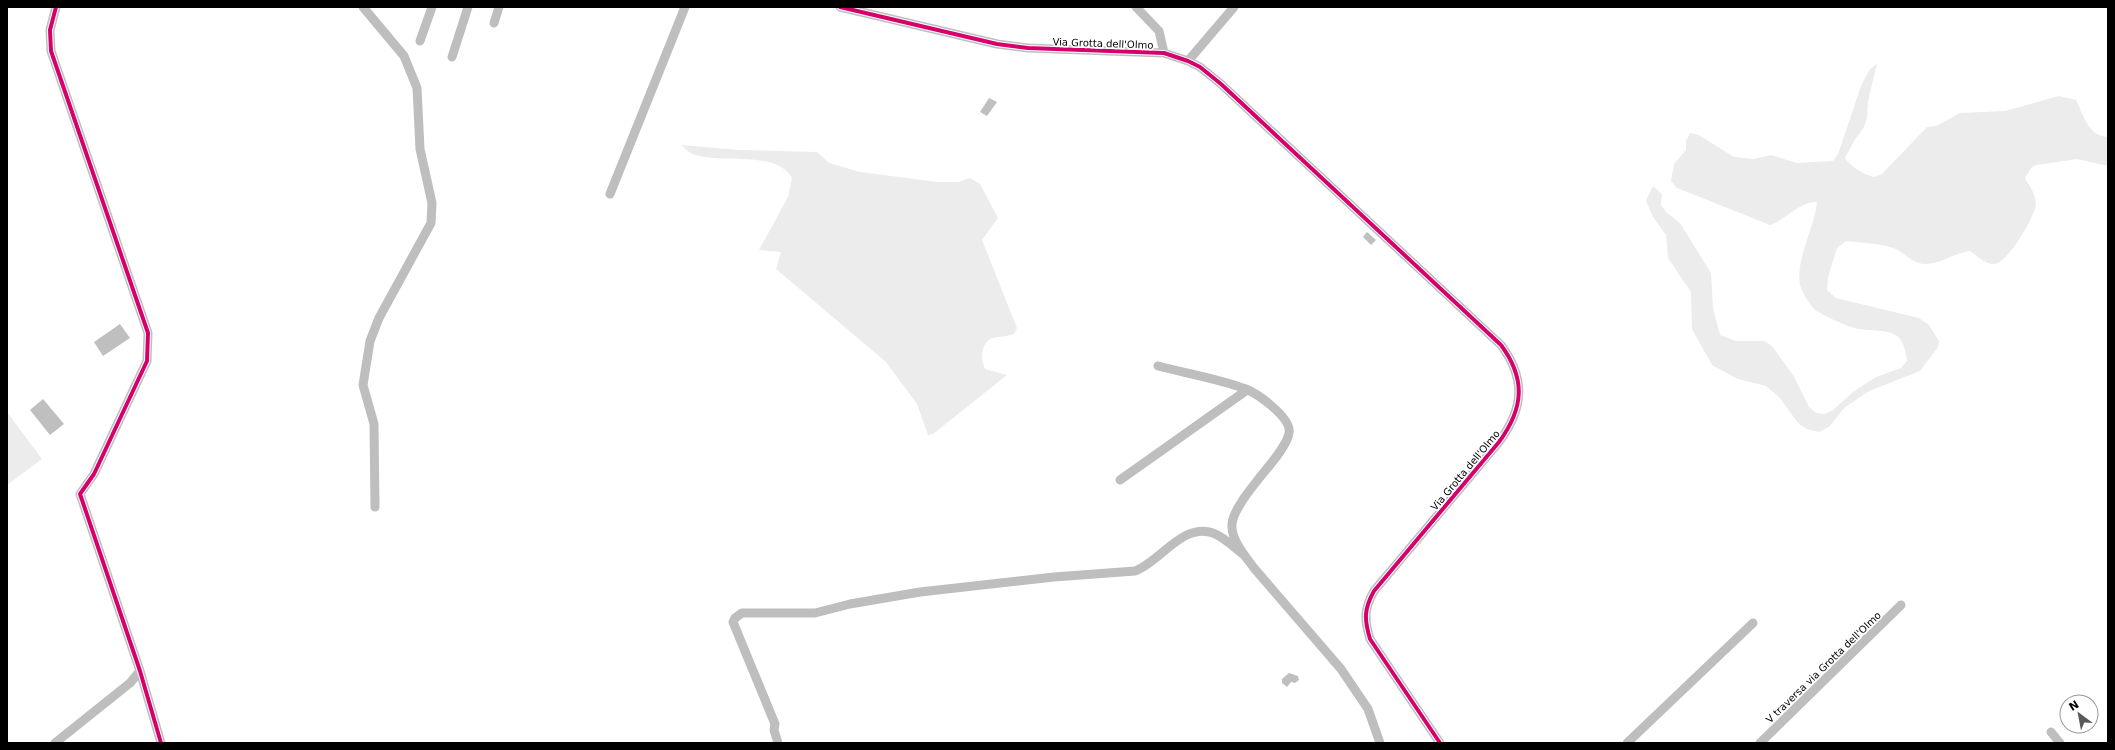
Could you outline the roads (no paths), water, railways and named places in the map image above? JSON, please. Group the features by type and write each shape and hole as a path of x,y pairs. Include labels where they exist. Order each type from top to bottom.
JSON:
{"street":[{"path":"56,7 50,30 51,51 148,333 147,361 94,474 80,494 140,672 161,743"},
{"path":"363,7 404,56 417,88 420,149 432,203 432,222 379,318 370,341 363,385 374,424 375,507"},
{"path":"420,41 432,7"},
{"path":"452,57 468,7"},
{"path":"494,23 499,7"},
{"path":"610,194 685,7"},
{"name":"Via Grotta dell'Olmo","path":"840,7 997,44 1028,48 1164,53 1188,61 1200,67 1221,84 1501,345 1512,360 1519,384 1518,408 1509,429 1374,591 1366,605 1366,628 1370,639 1440,743"},
{"path":"1136,7 1159,31 1164,53"},
{"path":"1188,61 1234,7"},
{"path":"1158,366 1247,390 1274,408 1286,422 1289,434 1282,447 1239,507 1232,525 1235,538 1244,555 1341,669 1368,709 1380,743"},
{"path":"1120,480 1247,390"},
{"path":"778,743 774,730 775,724 733,622 735,618 742,613 815,613 850,604 920,592 1061,577 1135,571 1144,568 1177,541 1199,532 1215,534 1244,555"},
{"name":"V traversa via Grotta dell'Olmo","path":"1760,743 1901,605"},
{"path":"1626,743 1753,623"},
{"path":"55,743 130,683 140,672"},
{"path":"2051,732 2060,743"}]}
